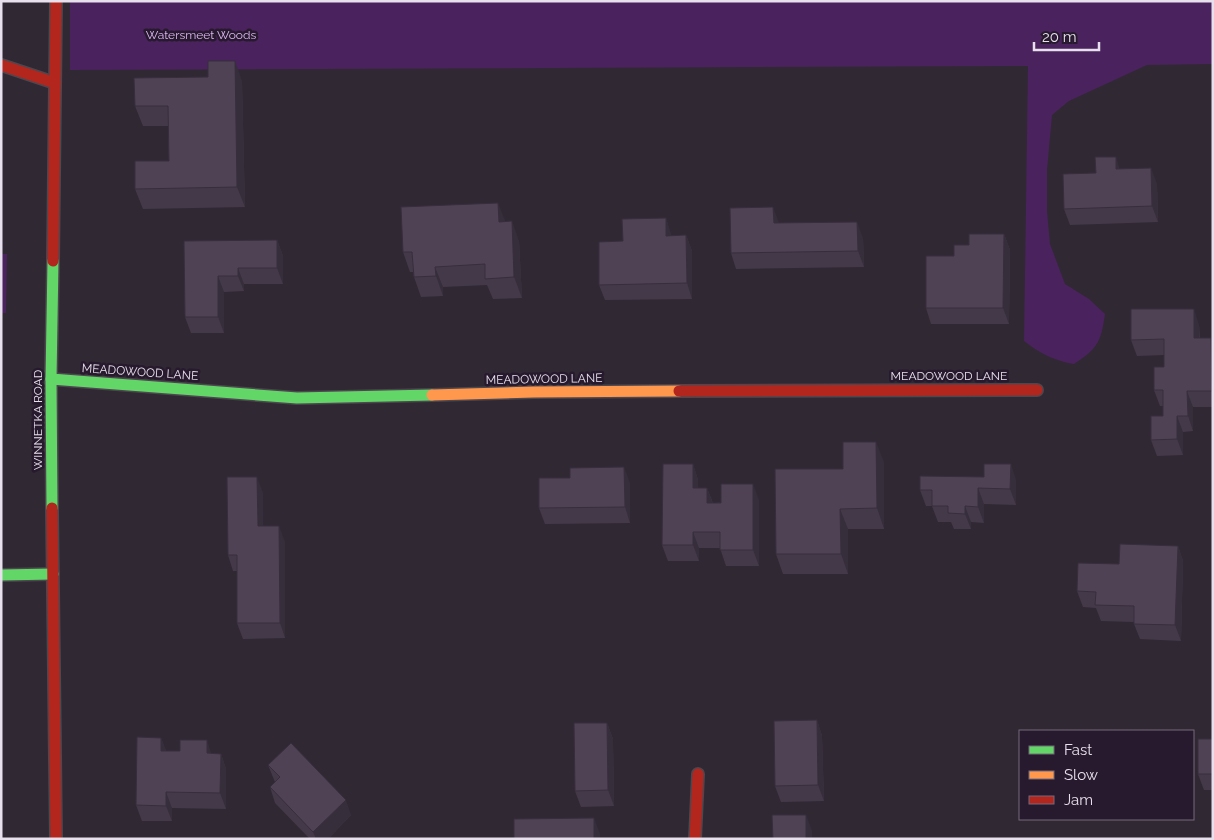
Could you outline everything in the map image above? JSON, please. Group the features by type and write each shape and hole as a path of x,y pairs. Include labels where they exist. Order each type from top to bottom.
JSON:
{"street":[{"name":"WINNETKA ROAD","path":"56,1 51,379 56,839"},
{"path":"1,65 55,82"},
{"name":"MEADOWOOD LANE","path":"51,379 297,398 534,392 1037,390"},
{"path":"1,574 53,574"},
{"path":"695,839 698,774"}],"green space":[{"name":"Watersmeet Woods","path":"70,1 1213,1 1213,64 1147,65 1069,101 1052,115 1047,170 1047,211 1050,244 1065,284 1089,299 1105,314 1102,332 1097,344 1088,354 1074,364 1048,356 1024,341 1028,66 70,70"},
{"path":"1,254 7,254 6,313 1,313"}],"building":[{"path":"208,61 235,61 237,187 135,189 135,161 169,161 168,106 135,106 134,78 208,77"},
{"path":"1095,157 1116,157 1116,169 1151,168 1152,206 1064,209 1063,174 1096,173"},
{"path":"498,203 499,222 512,221 514,277 485,279 485,264 435,267 436,276 414,277 412,252 403,252 401,207"},
{"path":"773,207 774,223 857,222 858,251 731,253 730,208"},
{"path":"666,218 666,236 686,235 687,283 599,285 599,242 623,241 622,219"},
{"path":"969,234 1004,234 1003,308 926,308 926,256 954,256 954,245 969,245"},
{"path":"277,240 277,268 238,268 238,276 218,276 218,317 185,317 184,241"},
{"path":"1131,309 1194,309 1194,338 1211,338 1212,391 1187,391 1188,416 1177,416 1177,439 1151,440 1151,416 1163,416 1163,390 1154,390 1154,367 1164,367 1164,339 1131,340"},
{"path":"843,442 876,442 877,508 840,509 841,554 776,554 775,469 843,469"},
{"path":"663,464 693,464 693,488 707,488 707,503 721,503 721,484 753,484 753,550 720,550 720,532 693,532 693,545 662,545"},
{"path":"984,464 1011,464 1010,489 978,488 978,507 965,506 965,514 948,513 948,506 932,506 932,490 920,490 920,476 984,477"},
{"path":"624,467 625,507 539,508 539,478 570,478 570,468"},
{"path":"227,477 257,477 258,526 279,526 280,623 237,623 237,555 228,555"},
{"path":"1120,544 1178,546 1175,625 1134,624 1134,606 1095,605 1096,592 1077,591 1078,563 1119,564"},
{"path":"817,720 818,785 775,786 774,721"},
{"path":"574,723 607,723 608,790 575,791"},
{"path":"137,737 161,738 161,751 180,751 180,740 207,740 207,753 221,754 220,793 166,792 166,806 136,805"},
{"path":"1198,739 1213,739 1213,774 1198,774"},
{"path":"291,743 346,800 313,832 270,787 280,777 268,765"},
{"path":"772,815 806,815 806,839 773,839"},
{"path":"594,818 594,839 514,839 514,819"}],"traffic: fast":[{"path":"52,508 51,379 53,261"},
{"path":"51,379 297,398 432,395"},
{"path":"1,575 53,574"}],"traffic: slow":[{"path":"432,395 679,391"}],"traffic: jam":[{"path":"53,261 56,1"},
{"path":"1,65 55,83"},
{"path":"679,391 1037,390"},
{"path":"52,508 56,839"},
{"path":"695,839 698,774"}]}
